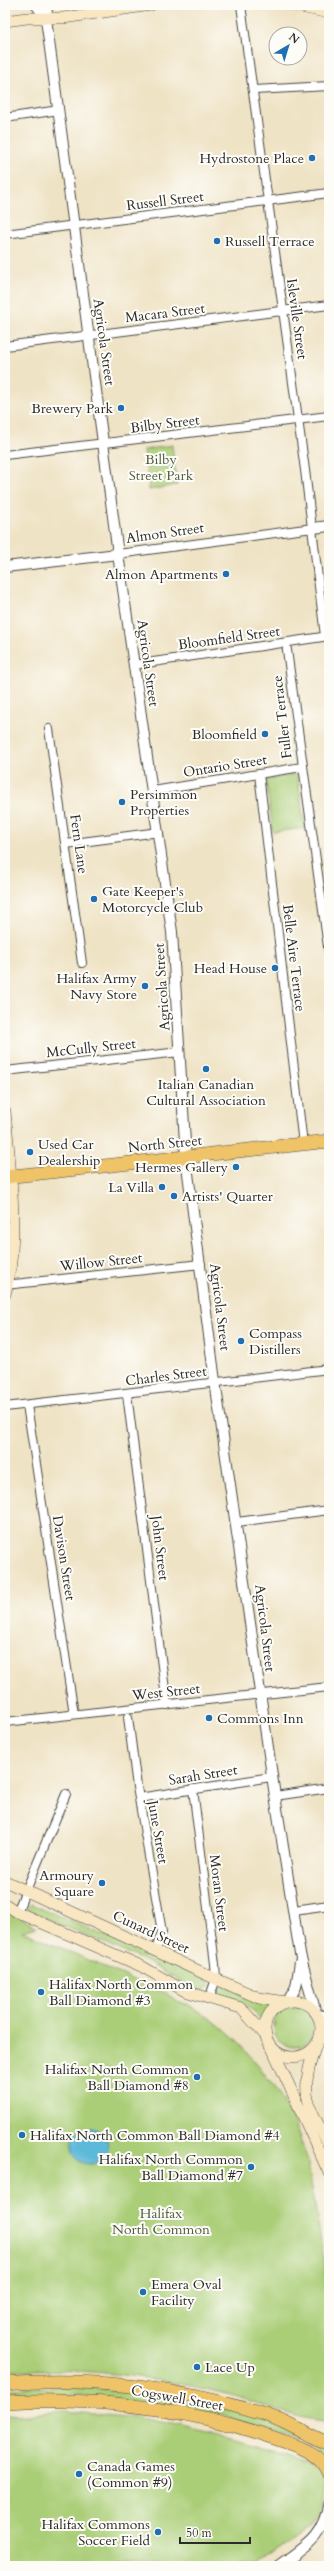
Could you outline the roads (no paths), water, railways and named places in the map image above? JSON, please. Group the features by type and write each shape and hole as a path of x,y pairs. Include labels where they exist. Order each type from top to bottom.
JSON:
{"main road":[{"path":"5,21 27,18 46,19 151,5"},
{"path":"292,5 329,12"},
{"path":"5,1111 12,1251 6,1287"},
{"name":"North Street","path":"8,1177 329,1141"},
{"name":"Cunard Street","path":"5,1881 259,1998 287,2002"},
{"path":"5,1904 17,1912 141,1966 185,1991 209,1999 230,2003 241,2008 266,2036"},
{"path":"327,2138 306,2091 307,2073 321,2041 321,2022 316,2012 298,2001 287,2002 273,2009 269,2015 265,2029 266,2036 329,2173"},
{"path":"271,2047 282,2055 289,2057 303,2056 321,2041"},
{"name":"Cogswell Street","path":"5,2384 60,2382 158,2390 215,2402 270,2417 329,2444"},
{"name":"Cogswell Street","path":"5,2402 45,2400 109,2404 158,2408 200,2416 296,2446 316,2458 329,2472"}],"street":[{"path":"35,5 46,19"},
{"name":"Agricola Street","path":"49,5 46,19 118,554 159,832 172,932 186,1158 200,1264 274,1796 294,1910 300,1954 316,2012"},
{"name":"Isleville Street","path":"241,5 254,90 327,636"},
{"path":"254,90 329,86"},
{"path":"5,118 59,110"},
{"name":"Russell Street","path":"5,234 329,193"},
{"name":"Macara Street","path":"5,346 329,305"},
{"name":"Bilby Street","path":"5,456 329,416"},
{"name":"Almon Street","path":"5,567 118,554 329,526"},
{"name":"Bloomfield Street","path":"134,665 327,636"},
{"name":"Fuller Terrace","path":"286,643 329,954"},
{"name":"Fern Lane","path":"49,729 82,963"},
{"name":"Ontario Street","path":"153,791 302,767"},
{"name":"Belle Aire Terrace","path":"259,774 302,1144"},
{"path":"66,844 159,832"},
{"path":"320,890 329,889"},
{"name":"McCully Street","path":"5,1071 180,1052"},
{"name":"Willow Street","path":"6,1287 200,1264"},
{"name":"Charles Street","path":"5,1407 216,1384 329,1369"},
{"name":"John Street","path":"127,1394 167,1705"},
{"name":"Davison Street","path":"27,1405 74,1714"},
{"path":"237,1522 329,1510"},
{"name":"West Street","path":"5,1722 259,1696 329,1687"},
{"name":"June Street","path":"128,1717 139,1798 162,1932 156,1950"},
{"name":"Sarah Street","path":"139,1798 272,1777"},
{"path":"274,1796 329,1788"},
{"name":"Moran Street","path":"193,1790 216,1979 209,1999"},
{"path":"17,1912 66,1794"},
{"path":"294,1910 329,1905"},
{"name":"Agricola Street","path":"287,2002 298,1980 300,1954"},
{"path":"316,2012 329,2017"},
{"path":"278,2566 316,2537 325,2522 329,2502"}],"water":[{"path":"94,2128 103,2133 107,2139 107,2153 103,2159 94,2164 86,2164 77,2159 73,2153 72,2142 77,2133 83,2129"}],"place":[{"name":"Hydrostone Place","path":"312,158"},
{"name":"Russell Terrace","path":"217,241"},
{"name":"Brewery Park","path":"121,408"},
{"name":"Almon Apartments","path":"226,574"},
{"name":"Bloomfield","path":"265,734"},
{"name":"Persimmon Properties","path":"122,802"},
{"name":"Gate Keeper's Motorcycle Club","path":"94,899"},
{"name":"Head House","path":"275,968"},
{"name":"Halifax Army Navy Store","path":"145,986"},
{"name":"Italian Canadian Cultural Association","path":"206,1069"},
{"name":"Used Car Dealership","path":"30,1152"},
{"name":"Hermes Gallery","path":"236,1167"},
{"name":"La Villa","path":"162,1187"},
{"name":"Artists' Quarter","path":"174,1196"},
{"name":"Compass Distillers","path":"241,1341"},
{"name":"Commons Inn","path":"209,1718"},
{"name":"Armoury Square","path":"102,1883"},
{"name":"Halifax North Common Ball Diamond #3","path":"41,1992"},
{"name":"Halifax North Common Ball Diamond #8","path":"197,2077"},
{"name":"Halifax North Common Ball Diamond #4","path":"22,2135"},
{"name":"Halifax North Common Ball Diamond #7","path":"251,2167"},
{"name":"Emera Oval Facility","path":"143,2292"},
{"name":"Lace Up","path":"197,2367"},
{"name":"Canada Games (Common #9)","path":"79,2474"},
{"name":"Halifax Commons Soccer Field","path":"158,2532"}],"park label":[{"name":"Bilby Street Park","path":"161,468"},
{"name":"Halifax North Common","path":"161,2222"}]}
